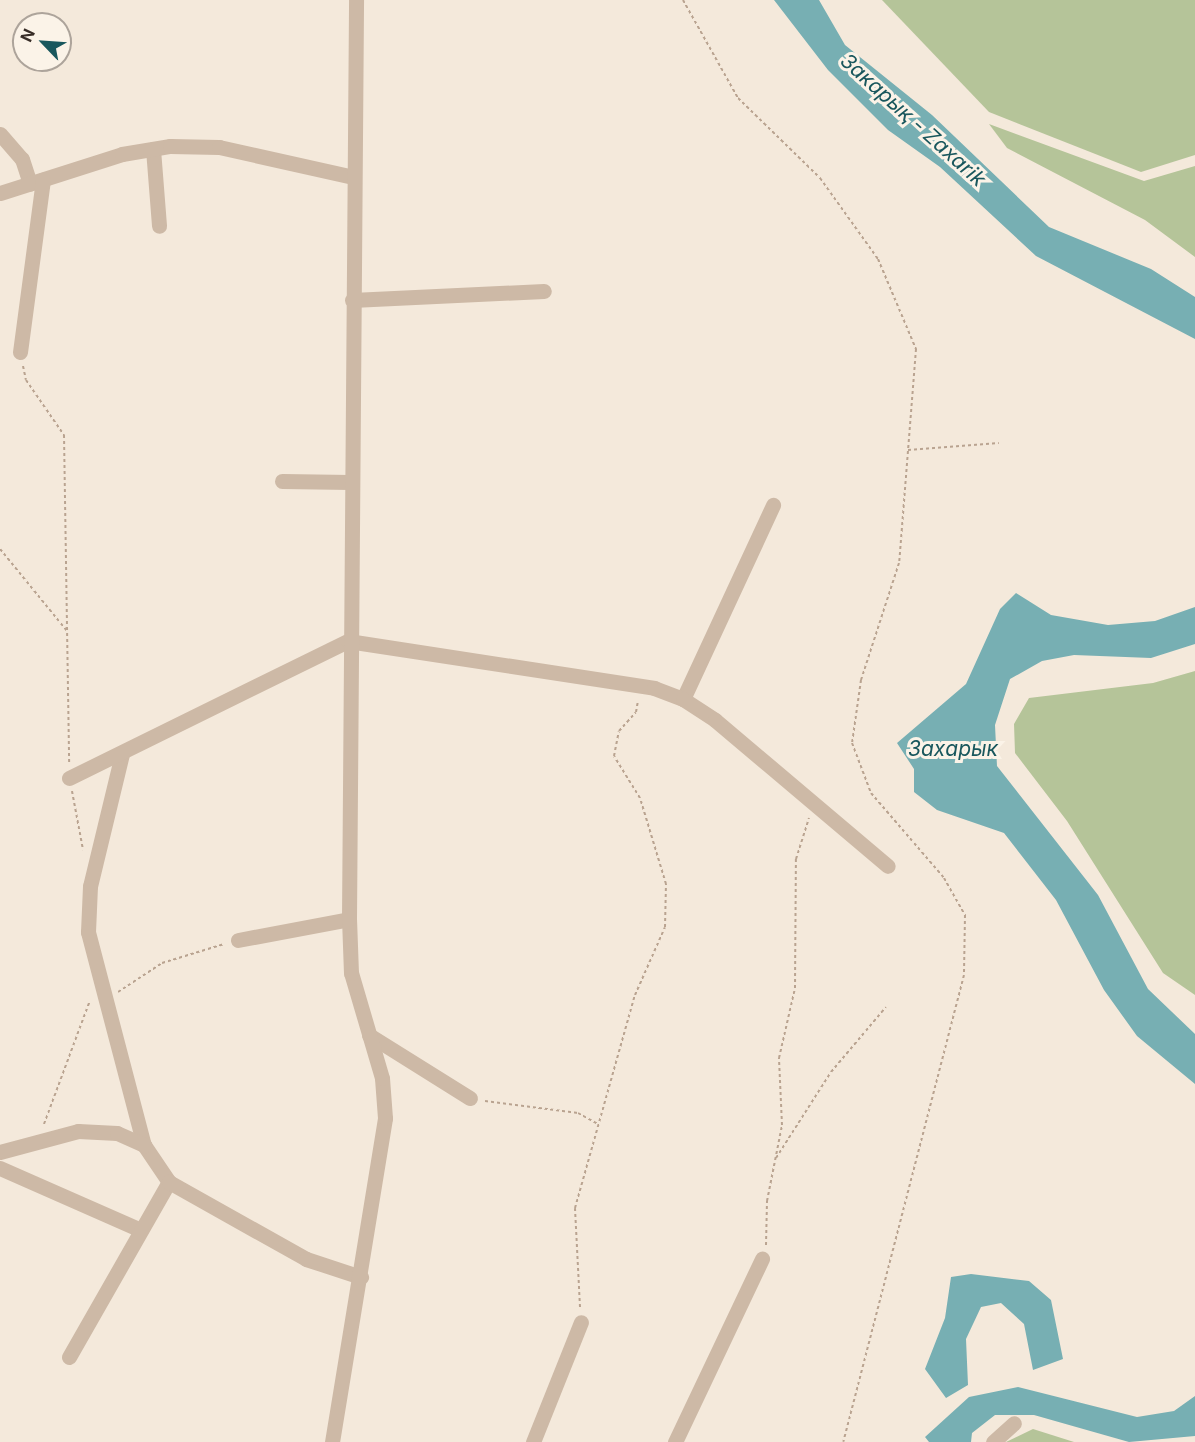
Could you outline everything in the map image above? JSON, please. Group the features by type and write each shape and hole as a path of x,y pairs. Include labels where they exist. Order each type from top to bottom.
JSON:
{"street":[{"path":"332,1442 361,1277 385,1118 369,1035 351,973 349,920 348,641 356,0"},
{"path":"0,134 22,159 37,182 20,352"},
{"path":"0,193 153,149 219,147 353,177"},
{"path":"153,149 159,226"},
{"path":"352,300 544,291"},
{"path":"282,482 350,482"},
{"path":"683,699 773,505"},
{"path":"69,778 122,754 348,641 639,686 683,699 814,803 888,866"},
{"path":"122,754 90,886 88,932 98,999 144,1145 169,1182 306,1259 361,1277"},
{"path":"238,940 349,920"},
{"path":"369,1035 470,1098"},
{"path":"0,1152 78,1131 117,1133 144,1145"},
{"path":"0,1168 138,1229"},
{"path":"69,1357 138,1229 169,1182"},
{"path":"675,1442 762,1259"},
{"path":"533,1442 581,1322"},
{"path":"993,1442 1014,1423"}],"path":[{"path":"683,0 738,98 820,178 878,259 916,349 899,563 861,680 852,743 871,794 944,878 965,915 964,975 843,1442"},
{"path":"20,352 26,381 64,435 69,778 84,853"},
{"path":"908,450 999,443"},
{"path":"0,549 67,631"},
{"path":"581,1322 575,1208 635,995 664,927 666,884 640,798 614,756 619,731 636,712 639,686"},
{"path":"762,1259 782,1125 779,1058 795,988 796,859 814,803"},
{"path":"38,1142 98,999 162,963 238,940"},
{"path":"775,1161 831,1072 886,1007"},
{"path":"470,1098 578,1113 599,1125"}],"green space":[{"path":"882,0 1195,0 1195,155 1141,172 989,112"},
{"path":"989,124 1144,181 1195,166 1195,257 1145,220 1007,148"},
{"path":"1195,671 1195,995 1163,973 1067,821 1015,753 1014,724 1029,698 1153,683"},
{"path":"1033,1429 1074,1442 1006,1442"}],"water":[{"name":"Закарық - Zaxarik","path":"774,0 819,0 845,45 932,115 1049,227 1151,269 1195,297 1195,339 1036,256 940,167 888,130 828,70"},
{"name":"Захарык","path":"1016,593 1051,615 1108,625 1155,621 1195,607 1195,644 1151,658 1074,655 1042,661 1010,679 995,725 997,766 1098,895 1148,989 1195,1034 1195,1084 1137,1036 1104,990 1056,900 1004,833 937,810 914,792 914,769 897,743 966,684 1000,609"},
{"path":"971,1274 1029,1281 1051,1300 1063,1359 1033,1370 1024,1324 1001,1303 981,1307 966,1339 968,1385 946,1398 925,1369 945,1318 951,1277"},
{"path":"1018,1387 1137,1417 1174,1411 1195,1396 1195,1436 1129,1442 1034,1415 995,1415 972,1433 971,1442 929,1442 925,1437 969,1397"}]}
